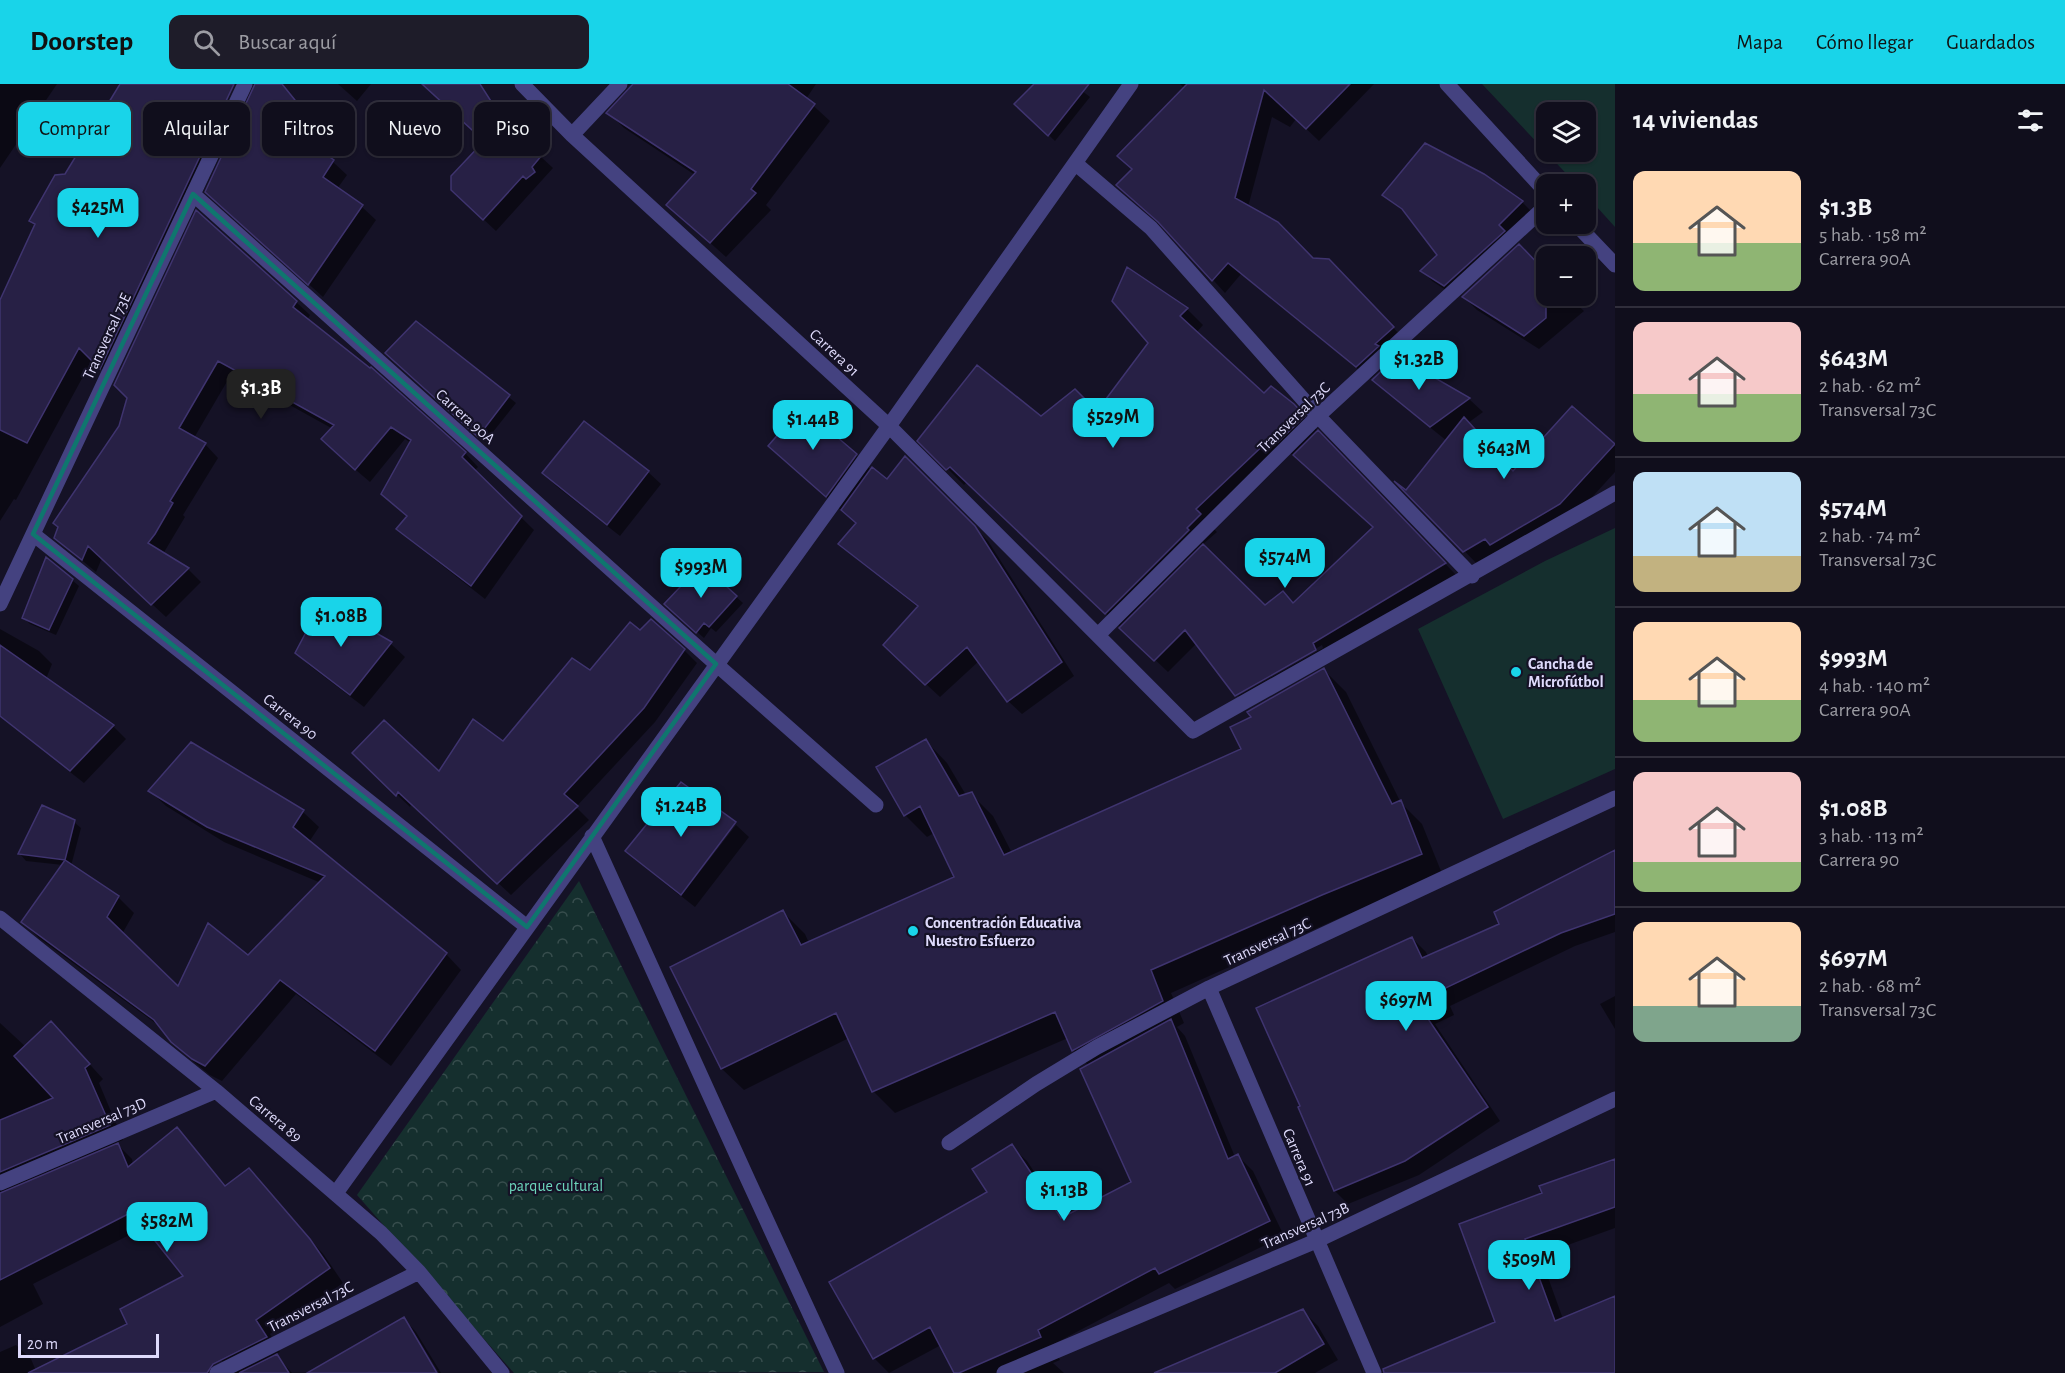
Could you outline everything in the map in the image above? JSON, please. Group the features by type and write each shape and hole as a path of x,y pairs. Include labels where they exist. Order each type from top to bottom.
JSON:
{"street":[{"name":"Transversal 73E","path":"0,604 245,84"},
{"name":"Carrera 91","path":"522,84 572,135 889,426 1192,731 1472,576"},
{"path":"572,135 620,84"},
{"path":"336,1193 889,426 1131,84"},
{"path":"1447,84 1536,181"},
{"path":"1075,163 1151,228 1318,416 1472,576 1615,493"},
{"name":"Carrera 90A","path":"193,194 876,805"},
{"name":"Transversal 73C","path":"1098,635 1318,416 1536,215"},
{"path":"1586,234 1615,265"},
{"name":"Carrera 90","path":"33,534 527,927"},
{"name":"Transversal 73C","path":"949,1143 1036,1084 1097,1047 1209,988 1615,798"},
{"path":"592,836 837,1373"},
{"name":"Carrera 89","path":"0,918 216,1091 381,1233 419,1272 502,1373"},
{"name":"Carrera 91","path":"1209,988 1374,1373"},
{"name":"Transversal 73D","path":"0,1183 216,1091"},
{"name":"Transversal 73B","path":"1004,1373 1316,1241 1615,1099"},
{"name":"Transversal 73C","path":"217,1373 419,1272"}],"highlighted area":[{"path":"193,194 716,664 527,927 33,534"}],"green space":[{"path":"1482,84 1615,84 1615,227 1596,206 1596,174 1567,174 1555,162 1596,162 1596,102 1536,102 1536,141"},
{"name":"Cancha de Microfútbol","path":"1615,528 1615,769 1503,819 1418,629 1545,561"},
{"name":"parque cultural","path":"579,881 824,1372 514,1373 357,1195"}],"building":[{"path":"120,84 234,84 226,102 143,102 143,156 200,156 100,369 79,348 27,443 0,430 0,300 35,224 29,221 55,175 65,174 76,156 131,156 131,102 109,102"},
{"path":"255,84 282,84 297,102 262,102 262,156 328,156 334,160 323,177 363,205 308,285 205,192 222,156 250,156 250,102 247,102"},
{"path":"422,84 480,84 492,102 474,102 474,132 462,121 462,102 442,102"},
{"path":"633,84 788,84 815,104 751,189 756,193 710,243 666,205 696,172 606,113"},
{"path":"1034,84 1089,84 1048,136 1014,104"},
{"path":"1187,84 1350,84 1306,129 1264,90 1235,198 1278,222 1313,258 1329,259 1394,327 1375,344 1379,346 1356,367 1228,263 1212,281 1158,222 1116,185 1132,169 1117,156"},
{"path":"1425,143 1484,174 1523,201 1499,225 1505,231 1444,286 1420,271 1437,255 1402,209 1382,195"},
{"path":"474,152 474,156 541,156 532,167 535,172 526,179 523,176 483,220 451,190 451,176"},
{"path":"196,210 297,301 293,307 371,367 466,452 462,457 522,516 471,586 396,529 407,516 381,494 411,440 391,427 355,470 321,439 334,425 218,361 179,428 206,443 170,501 173,503 148,543 189,568 151,605 88,546 82,560 54,538 58,527 53,523 119,426 127,398 114,385"},
{"path":"1519,244 1536,262 1536,306 1546,306 1546,318 1524,336 1462,297"},
{"path":"1127,267 1188,308 1180,316 1264,393 1271,386 1305,416 1278,442 1272,437 1196,509 1201,514 1187,528 1189,530 1105,614 950,467 946,470 917,441 977,365 1041,416 1075,389 1097,411 1148,343 1112,301"},
{"path":"416,321 510,395 478,437 385,353"},
{"path":"1397,356 1470,398 1430,427 1372,380"},
{"path":"1572,406 1615,444 1560,504 1490,545 1485,539 1463,552 1394,481 1406,490 1464,417 1513,471"},
{"path":"802,407 857,454 826,497 768,446"},
{"path":"584,421 649,471 607,525 542,473"},
{"path":"1318,430 1446,563 1313,643 1316,650 1235,696 1185,630 1154,661 1119,628 1203,544 1265,605 1283,591 1293,603 1373,527 1293,455"},
{"path":"905,456 975,526 1062,662 1007,702 967,647 925,685 883,645 918,606 838,544 856,523 841,510 872,467 887,479"},
{"path":"46,557 73,579 49,630 22,618"},
{"path":"702,564 737,596 709,627 704,623 696,633 664,604"},
{"path":"322,602 392,642 350,695 295,653"},
{"path":"651,619 685,649 644,708 564,794 578,806 497,884 398,792 396,796 352,753 384,720 439,771 473,719 503,741 572,658 590,670 630,622 640,630"},
{"path":"0,645 114,725 70,771 0,716"},
{"path":"1324,668 1392,804 1401,800 1422,854 1151,970 1163,1001 1072,1051 1055,1012 872,1092 836,1013 721,1069 670,967 783,910 801,945 954,877 920,806 904,816 876,767 926,739 959,796 972,792 1004,855 1241,749 1230,727 1251,717 1247,712"},
{"path":"191,742 304,810 293,827 447,953 375,1051 280,980 205,1066 171,1042 154,1020 21,922 65,860 119,896 107,917 178,986 208,923 248,955 325,876 207,827 148,791"},
{"path":"681,782 736,822 681,895 625,851"},
{"path":"42,805 75,820 65,860 18,854"},
{"path":"1615,850 1615,914 1561,933 1437,992 1441,1002 1422,1010 1488,1107 1405,1161 1334,1191 1298,1107 1300,1106 1256,1008 1412,937 1422,958 1499,924 1494,912"},
{"path":"1171,1019 1228,1159 1238,1154 1270,1221 1159,1274 1155,1268 1038,1330 1041,1337 959,1373 954,1373 930,1327 873,1359 829,1282 987,1192 972,1169 1012,1144 1061,1218 1131,1182 1080,1069"},
{"path":"51,1021 90,1064 85,1068 110,1125 0,1172 0,1120 53,1098 14,1056"},
{"path":"177,1127 225,1186 249,1168 310,1239 330,1268 256,1320 267,1337 213,1364 207,1373 28,1373 127,1324 120,1309 183,1276 132,1212 0,1280 0,1193 118,1143 128,1167"},
{"path":"1615,1159 1615,1207 1525,1239 1555,1321 1615,1296 1615,1373 1384,1373 1383,1369 1495,1322 1459,1224 1542,1193 1539,1186"},
{"path":"1303,1309 1324,1344 1275,1373 1154,1373"},
{"path":"404,1317 437,1373 307,1373"},
{"path":"277,1354 289,1373 239,1373"}],"place":[{"name":"Cancha de Microfútbol","path":"1516,672"},
{"name":"Concentración Educativa Nuestro Esfuerzo","path":"913,931"}]}
